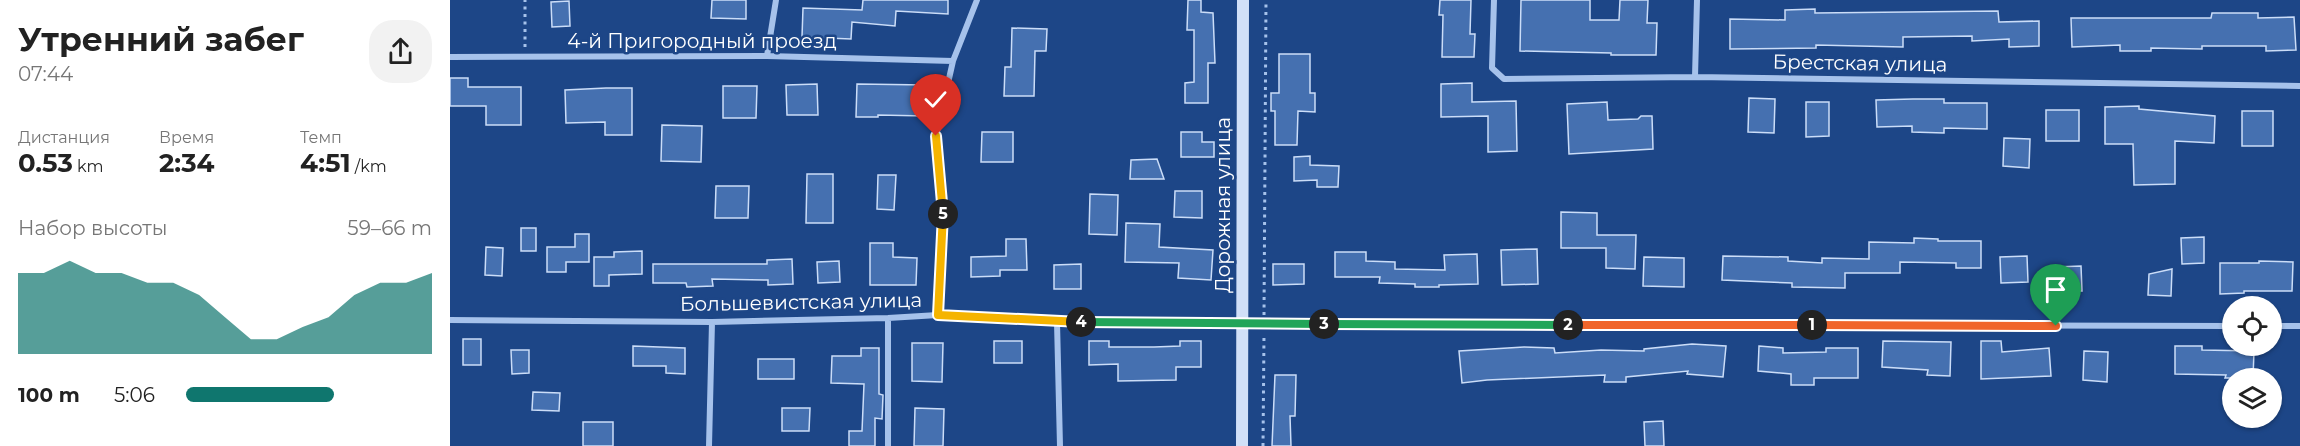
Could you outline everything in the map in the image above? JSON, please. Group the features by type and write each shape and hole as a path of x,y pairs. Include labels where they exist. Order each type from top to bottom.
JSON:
{"street":[{"path":"767,56 776,0"},
{"path":"938,315 944,225 936,136 953,62 977,0"},
{"name":"Дорожная улица","path":"1242,446 1244,0"},
{"name":"Брестская улица","path":"1494,0 1492,68 1504,79 1695,77 2300,86"},
{"path":"1695,77 1697,0"},
{"name":"4-й Пригородный проезд","path":"450,57 767,56 953,62"},
{"name":"Большевистская улица","path":"450,320 712,322 938,315 1057,322 1241,324 2222,326"},
{"path":"888,318 888,446"},
{"path":"709,446 712,322"},
{"path":"1057,322 1060,446"},
{"path":"2282,326 2300,327"}],"path":[{"path":"525,0 525,57"},
{"path":"1263,446 1266,0"}],"building":[{"path":"712,0 746,0 746,19 711,18"},
{"path":"863,0 948,0 948,14 896,11 895,26 852,22 851,39 802,37 803,8 862,10"},
{"path":"1188,0 1201,0 1201,12 1213,13 1215,63 1208,63 1208,103 1185,103 1185,83 1194,82 1194,30 1187,30"},
{"path":"1440,0 1471,0 1470,34 1475,34 1474,57 1442,57 1443,15 1439,15"},
{"path":"1521,0 1590,0 1590,20 1619,20 1620,0 1648,0 1647,23 1657,23 1656,55 1520,51"},
{"path":"569,1 570,26 552,27 551,2"},
{"path":"1815,9 1815,13 1998,11 1999,22 2039,21 2039,46 2009,47 2009,39 1972,41 1972,36 1903,37 1903,47 1816,45 1816,48 1730,49 1730,19 1785,20 1785,10"},
{"path":"2212,13 2258,13 2258,18 2294,17 2296,50 2266,51 2266,46 2202,46 2202,49 2151,48 2151,51 2120,51 2120,45 2072,47 2071,18 2211,18"},
{"path":"1012,28 1047,29 1046,51 1035,51 1034,96 1004,96 1005,67 1011,67"},
{"path":"1279,54 1310,54 1310,93 1315,93 1315,112 1298,111 1297,145 1275,145 1275,111 1271,111 1271,93 1279,93"},
{"path":"450,78 468,78 468,87 521,87 521,125 486,125 486,106 450,106"},
{"path":"1472,83 1472,102 1516,101 1517,151 1488,152 1488,116 1441,117 1441,84"},
{"path":"817,84 818,115 787,115 786,85"},
{"path":"857,84 927,85 926,116 856,117"},
{"path":"723,86 757,86 756,118 723,118"},
{"path":"632,88 632,135 605,135 605,122 566,123 565,90"},
{"path":"1749,98 1775,99 1774,133 1748,132"},
{"path":"1944,99 1944,103 1987,103 1987,129 1944,128 1944,133 1912,132 1912,126 1877,127 1876,100"},
{"path":"1607,102 1608,120 1652,116 1653,149 1569,154 1567,104"},
{"path":"1806,102 1829,102 1829,136 1806,137"},
{"path":"2139,106 2139,109 2215,116 2214,143 2175,141 2175,184 2134,185 2133,144 2105,144 2105,107"},
{"path":"2046,110 2079,110 2079,141 2046,141"},
{"path":"2242,111 2273,111 2273,146 2242,146"},
{"path":"662,125 702,126 701,162 661,161"},
{"path":"982,132 1013,132 1013,162 981,162"},
{"path":"1181,132 1202,132 1202,142 1214,142 1214,157 1181,157"},
{"path":"2004,138 2030,139 2029,168 2003,166"},
{"path":"1310,156 1310,165 1339,166 1338,187 1317,187 1317,180 1294,181 1294,157"},
{"path":"1157,159 1164,179 1130,179 1131,160"},
{"path":"807,174 833,174 833,223 806,223"},
{"path":"878,175 896,175 894,210 877,209"},
{"path":"716,186 749,186 748,218 715,218"},
{"path":"1175,191 1202,191 1202,218 1174,217"},
{"path":"1090,194 1118,195 1117,235 1089,234"},
{"path":"1561,212 1597,213 1597,235 1636,235 1635,269 1606,268 1606,248 1561,248"},
{"path":"1126,223 1160,224 1159,247 1213,250 1211,280 1178,278 1179,263 1125,262"},
{"path":"521,228 536,228 536,251 521,251"},
{"path":"575,234 589,234 589,262 566,262 566,272 547,272 547,247 575,247"},
{"path":"2204,237 2204,263 2182,264 2181,238"},
{"path":"1914,238 1938,239 1938,241 1981,241 1981,268 1956,268 1956,263 1900,262 1900,273 1845,273 1845,288 1792,287 1792,283 1722,280 1723,256 1788,257 1788,261 1822,263 1822,258 1869,259 1869,242 1914,243"},
{"path":"1006,239 1026,239 1027,270 1000,270 1000,276 971,277 971,257 1006,256"},
{"path":"870,243 893,243 893,257 917,258 916,285 870,285"},
{"path":"486,247 503,248 502,276 485,275"},
{"path":"1537,249 1538,284 1502,285 1501,250"},
{"path":"642,251 642,274 609,275 609,286 594,286 594,257 614,257 614,252"},
{"path":"1335,252 1366,252 1366,261 1395,262 1395,269 1445,270 1444,255 1477,254 1478,284 1415,287 1415,284 1379,283 1380,277 1335,277"},
{"path":"2027,256 2028,282 2001,283 2000,257"},
{"path":"1644,257 1684,258 1684,287 1643,286"},
{"path":"792,259 793,284 768,285 768,280 712,279 713,286 687,287 686,283 653,283 653,264 767,264 767,260"},
{"path":"839,261 840,282 818,283 817,262"},
{"path":"2259,261 2293,262 2292,291 2244,291 2244,293 2220,294 2220,263 2259,263"},
{"path":"1081,264 1081,289 1054,289 1054,265"},
{"path":"1273,264 1304,264 1304,284 1273,285"},
{"path":"2081,266 2082,291 2056,291 2055,267"},
{"path":"2172,269 2171,296 2148,295 2149,274"},
{"path":"463,339 481,339 481,365 463,365"},
{"path":"994,341 1022,341 1022,363 994,363"},
{"path":"1089,341 1109,341 1109,347 1154,347 1180,346 1180,341 1201,341 1201,367 1176,367 1176,380 1118,381 1118,364 1089,365"},
{"path":"1883,341 1951,342 1950,376 1927,375 1928,370 1882,367"},
{"path":"1981,341 2001,341 2002,352 2049,348 2051,376 1981,379"},
{"path":"912,343 943,343 942,382 912,381"},
{"path":"1692,344 1726,346 1723,377 1687,374 1688,371 1626,377 1626,382 1604,382 1605,375 1462,383 1459,351 1524,347 1554,348 1555,353 1601,350 1644,351 1644,349"},
{"path":"633,346 685,348 685,374 666,373 666,366 633,366"},
{"path":"1759,346 1783,348 1783,353 1826,352 1826,348 1858,348 1858,378 1814,378 1814,385 1791,385 1791,374 1758,371"},
{"path":"2175,346 2202,346 2202,350 2222,350 2222,356 2254,356 2253,368 2222,368 2222,375 2175,374"},
{"path":"861,348 879,348 879,394 883,395 882,419 875,418 875,446 849,446 849,431 862,431 864,384 831,383 832,356 861,356"},
{"path":"511,350 529,350 529,373 512,374"},
{"path":"2084,351 2108,352 2107,382 2083,380"},
{"path":"758,359 794,359 794,379 758,379"},
{"path":"1275,375 1296,375 1295,416 1290,416 1291,446 1272,446"},
{"path":"533,392 560,393 559,411 532,410"},
{"path":"782,408 810,408 809,431 782,431"},
{"path":"915,408 944,409 943,446 914,446"},
{"path":"1663,421 1664,446 1645,446 1644,422"},
{"path":"583,422 613,422 613,446 583,446"}],"route":[{"path":"936,136 944,225 938,315 1057,322 1241,324 2056,326"}]}
